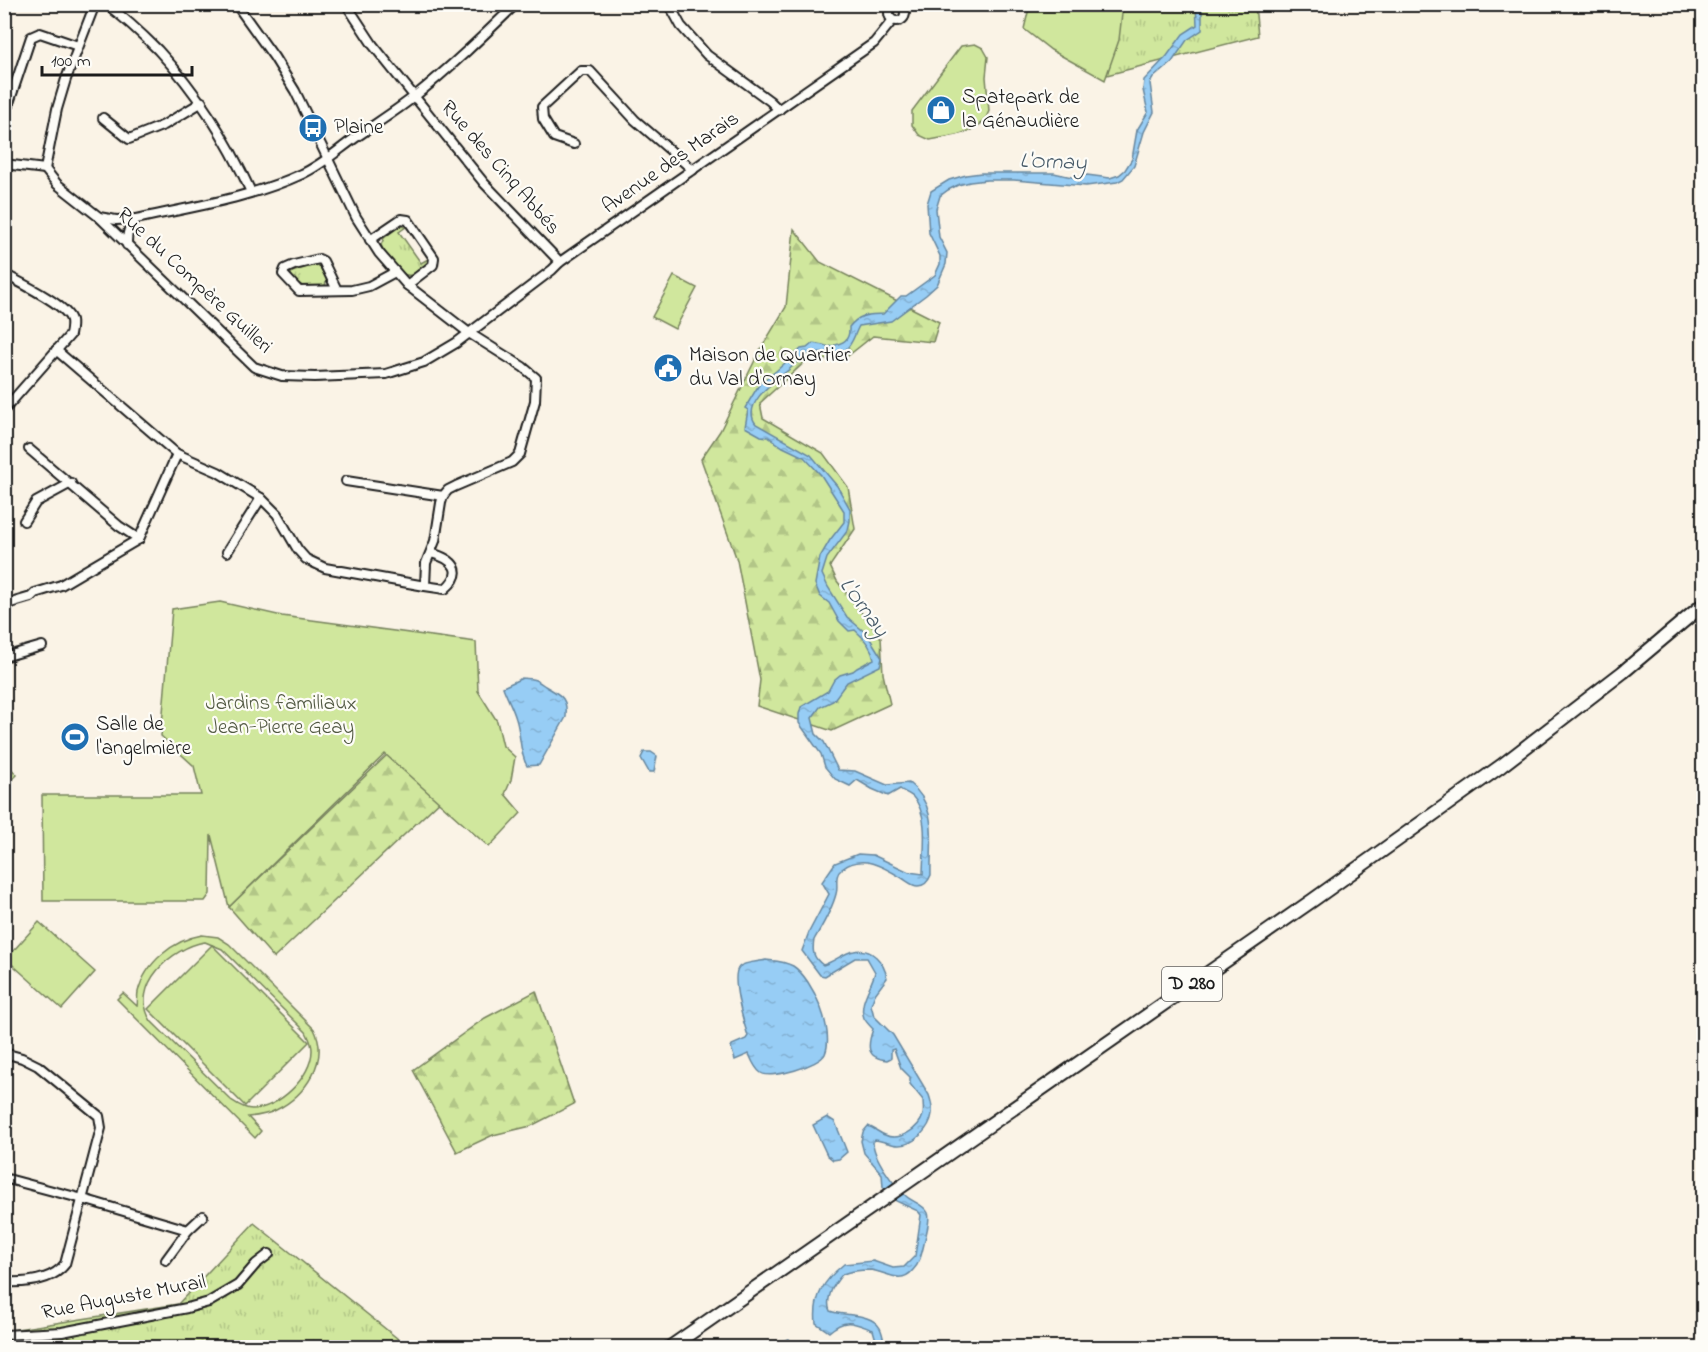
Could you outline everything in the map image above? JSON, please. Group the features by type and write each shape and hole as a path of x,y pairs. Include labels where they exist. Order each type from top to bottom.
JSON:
{"main road":[{"name":"D 280","path":"669,1347 1313,900 1501,766 1623,672 1704,604"}],"street":[{"path":"4,164 45,169 57,109 95,4"},
{"path":"106,4 140,32 182,75 202,102 239,165 250,192"},
{"path":"236,4 295,91 356,217 394,272 407,285 469,333 536,378 535,401 520,454 512,462 456,486 443,496 435,541 426,563 424,586"},
{"name":"Rue des Cinq Abbés","path":"346,4 373,45 484,183 560,262"},
{"path":"99,217 116,220 136,219 232,198 303,173 414,97 469,50 516,4"},
{"path":"669,4 681,26 707,55 779,110"},
{"path":"884,4 890,17"},
{"name":"Avenue des Marais","path":"890,17 897,22 903,20 912,4"},
{"name":"Avenue des Marais","path":"469,333 560,262 874,43 890,17 890,8 897,5 902,7 905,14"},
{"path":"4,118 31,38 40,33 78,46"},
{"path":"574,144 554,137 543,118 542,107 581,71 590,71 635,120 693,170"},
{"path":"103,118 129,139 164,125 202,102"},
{"name":"Rue du Compère Guilleri","path":"45,169 57,184 99,217 254,367 282,376 386,374 424,362 469,333"},
{"path":"127,245 129,226 136,219"},
{"path":"370,240 401,219 408,220 434,258 433,265 407,285"},
{"path":"338,290 323,261 319,259 294,265 285,269 283,274 299,291 352,290 369,286 394,272"},
{"path":"4,274 55,303 68,314 72,322 70,334 4,410"},
{"path":"56,351 177,454 218,472 261,498 277,514 298,550 306,559 325,568 445,589 453,583 456,574 454,566 449,561 431,553"},
{"path":"29,449 119,526 139,538"},
{"path":"4,605 62,585 139,538 177,454"},
{"path":"346,481 443,496"},
{"path":"24,521 36,502 70,483"},
{"path":"227,552 261,498"},
{"path":"4,657 42,646"},
{"path":"4,1053 38,1066 99,1116 101,1128 65,1264 54,1274 4,1282"},
{"path":"4,1178 188,1230"},
{"path":"166,1260 188,1230 203,1216"},
{"name":"Rue Auguste Murail","path":"4,1335 62,1332 209,1302 238,1285 256,1264 269,1254"}],"green space":[{"path":"1030,4 1123,5 1119,40 1105,80 1051,50 1024,29"},
{"path":"1122,5 1255,5 1258,36 1107,75"},
{"path":"975,44 983,48 988,57 986,77 989,111 984,122 957,135 930,140 919,135 912,125 912,111 961,46"},
{"path":"400,226 406,227 399,232 421,263 428,259 427,264 413,275 400,272 390,261 381,245 384,238"},
{"path":"794,229 820,262 939,322 933,342 873,336 844,359 807,360 760,403 763,418 823,453 848,487 855,529 830,566 837,581 881,638 883,674 890,704 832,731 757,706 760,680 737,560 701,459 720,431 760,350 786,307"},
{"path":"314,265 319,266 327,278 325,286 304,287 290,277 292,272"},
{"path":"674,276 697,288 675,329 652,317"},
{"name":"Jardins familiaux Jean-Pierre Geay","path":"220,602 282,616 476,642 478,691 497,721 503,746 515,757 511,780 505,794 521,813 489,847 385,754 229,907 211,835 210,894 205,901 43,901 42,795 201,795 194,766 161,736 172,609"},
{"path":"388,754 443,798 274,958 229,907"},
{"path":"5,762 17,775 5,787"},
{"path":"39,922 95,972 62,1009 6,959"},
{"path":"202,935 218,937 229,944 314,1029 318,1041 317,1065 312,1076 296,1096 273,1112 248,1117 261,1131 255,1138 117,999 123,993 137,1006 142,981 154,963 162,954 191,938","holes":["205,942 222,949 306,1032 310,1041 312,1050 310,1060 300,1081 292,1090 262,1108 246,1108 231,1100 151,1021 146,1008 146,995 150,982 157,970 168,960 192,945"]},
{"path":"212,945 309,1042 245,1106 148,1009"},
{"path":"536,991 574,1104 531,1126 493,1135 457,1152 413,1070 485,1018"},
{"path":"254,1223 408,1347 5,1348 5,1331 178,1304"}],"water":[{"path":"1196,5 1202,5 1202,30 1187,40 1172,62 1150,83 1154,112 1144,132 1134,166 1123,179 1117,182 1086,186 987,180 958,185 948,190 940,196 936,209 939,237 947,253 946,264 937,285 891,321 859,326 852,342 845,350 837,353 816,352 804,356 760,395 753,409 752,417 756,424 811,455 837,486 850,509 848,530 827,558 822,574 847,617 867,634 882,658 880,666 847,682 833,701 820,707 812,718 816,734 824,742 838,770 855,771 887,785 909,783 919,792 925,802 931,825 931,875 926,882 920,886 914,885 873,863 850,864 839,872 834,900 813,944 815,957 823,965 850,952 860,950 872,954 880,961 887,978 875,994 871,1005 874,1016 893,1035 929,1095 932,1106 931,1119 916,1139 899,1145 875,1140 873,1142 876,1155 890,1178 906,1196 924,1207 928,1213 928,1226 918,1263 903,1277 871,1270 843,1274 829,1297 830,1311 864,1317 876,1323 881,1330 885,1347 878,1347 873,1330 855,1324 840,1324 829,1332 816,1323 816,1305 821,1290 844,1264 873,1261 893,1268 904,1267 915,1256 921,1215 918,1211 896,1201 883,1187 882,1174 864,1153 861,1141 863,1132 868,1126 890,1137 908,1133 921,1120 923,1100 910,1084 910,1077 901,1068 894,1049 891,1050 891,1058 887,1060 875,1057 870,1050 873,1029 864,1018 863,1006 875,972 867,958 855,958 825,976 820,975 802,951 809,932 829,894 822,882 835,863 858,854 873,855 909,872 923,874 924,823 918,805 912,796 900,789 888,796 857,780 850,786 835,779 825,767 821,754 799,723 801,707 828,691 840,675 853,671 874,659 864,640 855,630 849,631 839,621 829,603 820,596 815,584 820,557 844,522 844,511 821,475 804,457 745,427 748,410 745,408 760,383 801,349 813,343 829,347 841,343 847,339 849,327 860,317 883,314 901,296 906,296 935,275 940,264 940,256 929,233 927,204 931,191 949,180 981,173 1054,173 1076,178 1087,175 1110,178 1125,170 1132,159 1137,130 1148,112 1143,90 1144,80 1167,56 1183,34 1197,25"},
{"path":"522,678 539,682 559,694 566,705 566,717 539,765 527,766 524,761 516,719 503,687"},
{"path":"644,752 651,752 657,756 654,772 649,772 641,758"},
{"path":"766,960 786,963 801,973 815,993 825,1019 827,1032 825,1054 821,1058 805,1067 775,1075 761,1073 749,1054 735,1060 731,1047 748,1036 736,980 739,967"},
{"path":"827,1117 835,1122 847,1152 839,1159 833,1160 827,1155 813,1125"},
{"path":"789,1339 794,1347 738,1347 746,1344 774,1344"}],"place":[{"name":"Spatepark de la Génaudière","path":"941,110"},
{"name":"Plaine","path":"313,128"},
{"name":"Maison de Quartier du Val d'Ornay","path":"668,368"},
{"name":"Salle de l'angelmière","path":"75,737"}],"water label":[{"name":"L'Ornay","path":"1053,163"},
{"name":"L'Ornay","path":"863,608"}]}
